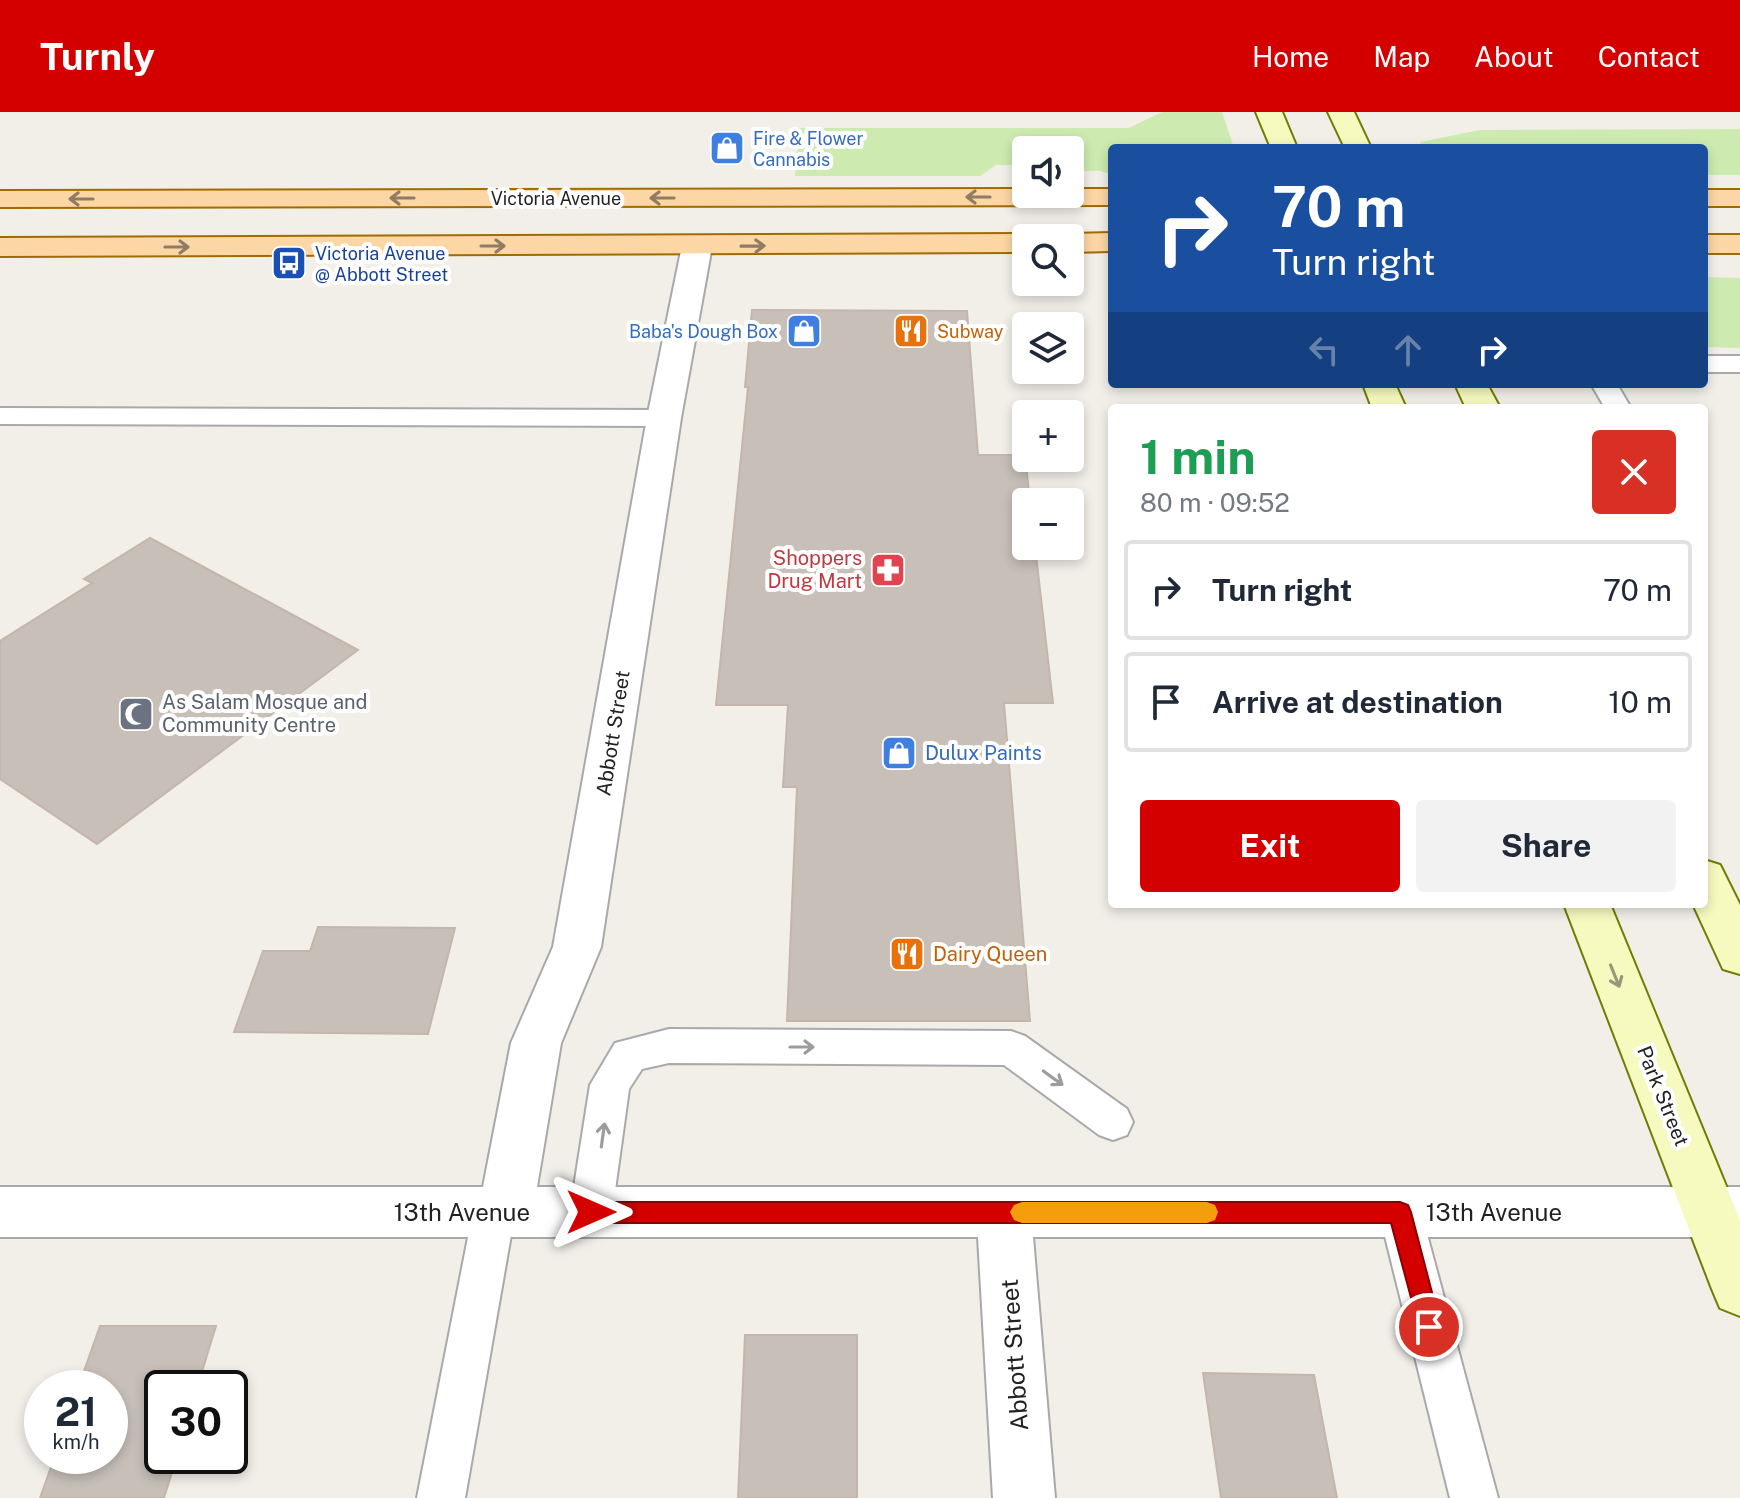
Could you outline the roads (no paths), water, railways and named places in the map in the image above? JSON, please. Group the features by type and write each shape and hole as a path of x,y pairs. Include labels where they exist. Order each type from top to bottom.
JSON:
{"main road":[{"path":"1269,112 1282,144"},
{"path":"1341,112 1356,144"},
{"name":"Victoria Avenue","path":"0,199 1108,197"},
{"path":"1708,198 1740,198"},
{"path":"1084,243 1108,242"},
{"path":"0,247 1012,243"},
{"path":"1708,244 1740,244"},
{"path":"1708,887 1740,955"},
{"name":"Park Street","path":"1589,908 1725,1212 1740,1289"}],"street":[{"name":"Abbott Street","path":"500,1212 536,1043 577,947 664,418 697,246"},
{"name":"13th Avenue","path":"0,1212 1725,1212"},
{"name":"Abbott Street","path":"1004,1212 1024,1498"}],"lane":[{"path":"1708,364 1740,364"},
{"path":"0,416 664,418"},
{"path":"591,1212 610,1085 629,1055 669,1046 1011,1048 1113,1122"},
{"path":"441,1498 500,1212"},
{"path":"1400,1212 1474,1498"}],"place":[{"name":"Fire & Flower Cannabis","path":"727,148"},
{"name":"Victoria Avenue @ Abbott Street","path":"289,263"},
{"name":"Baba's Dough Box","path":"804,331"},
{"name":"Subway","path":"911,331"},
{"name":"Shoppers Drug Mart","path":"888,570"},
{"name":"As Salam Mosque and Community Centre","path":"136,714"},
{"name":"Dulux Paints","path":"899,753"},
{"name":"Dairy Queen","path":"907,954"}]}
